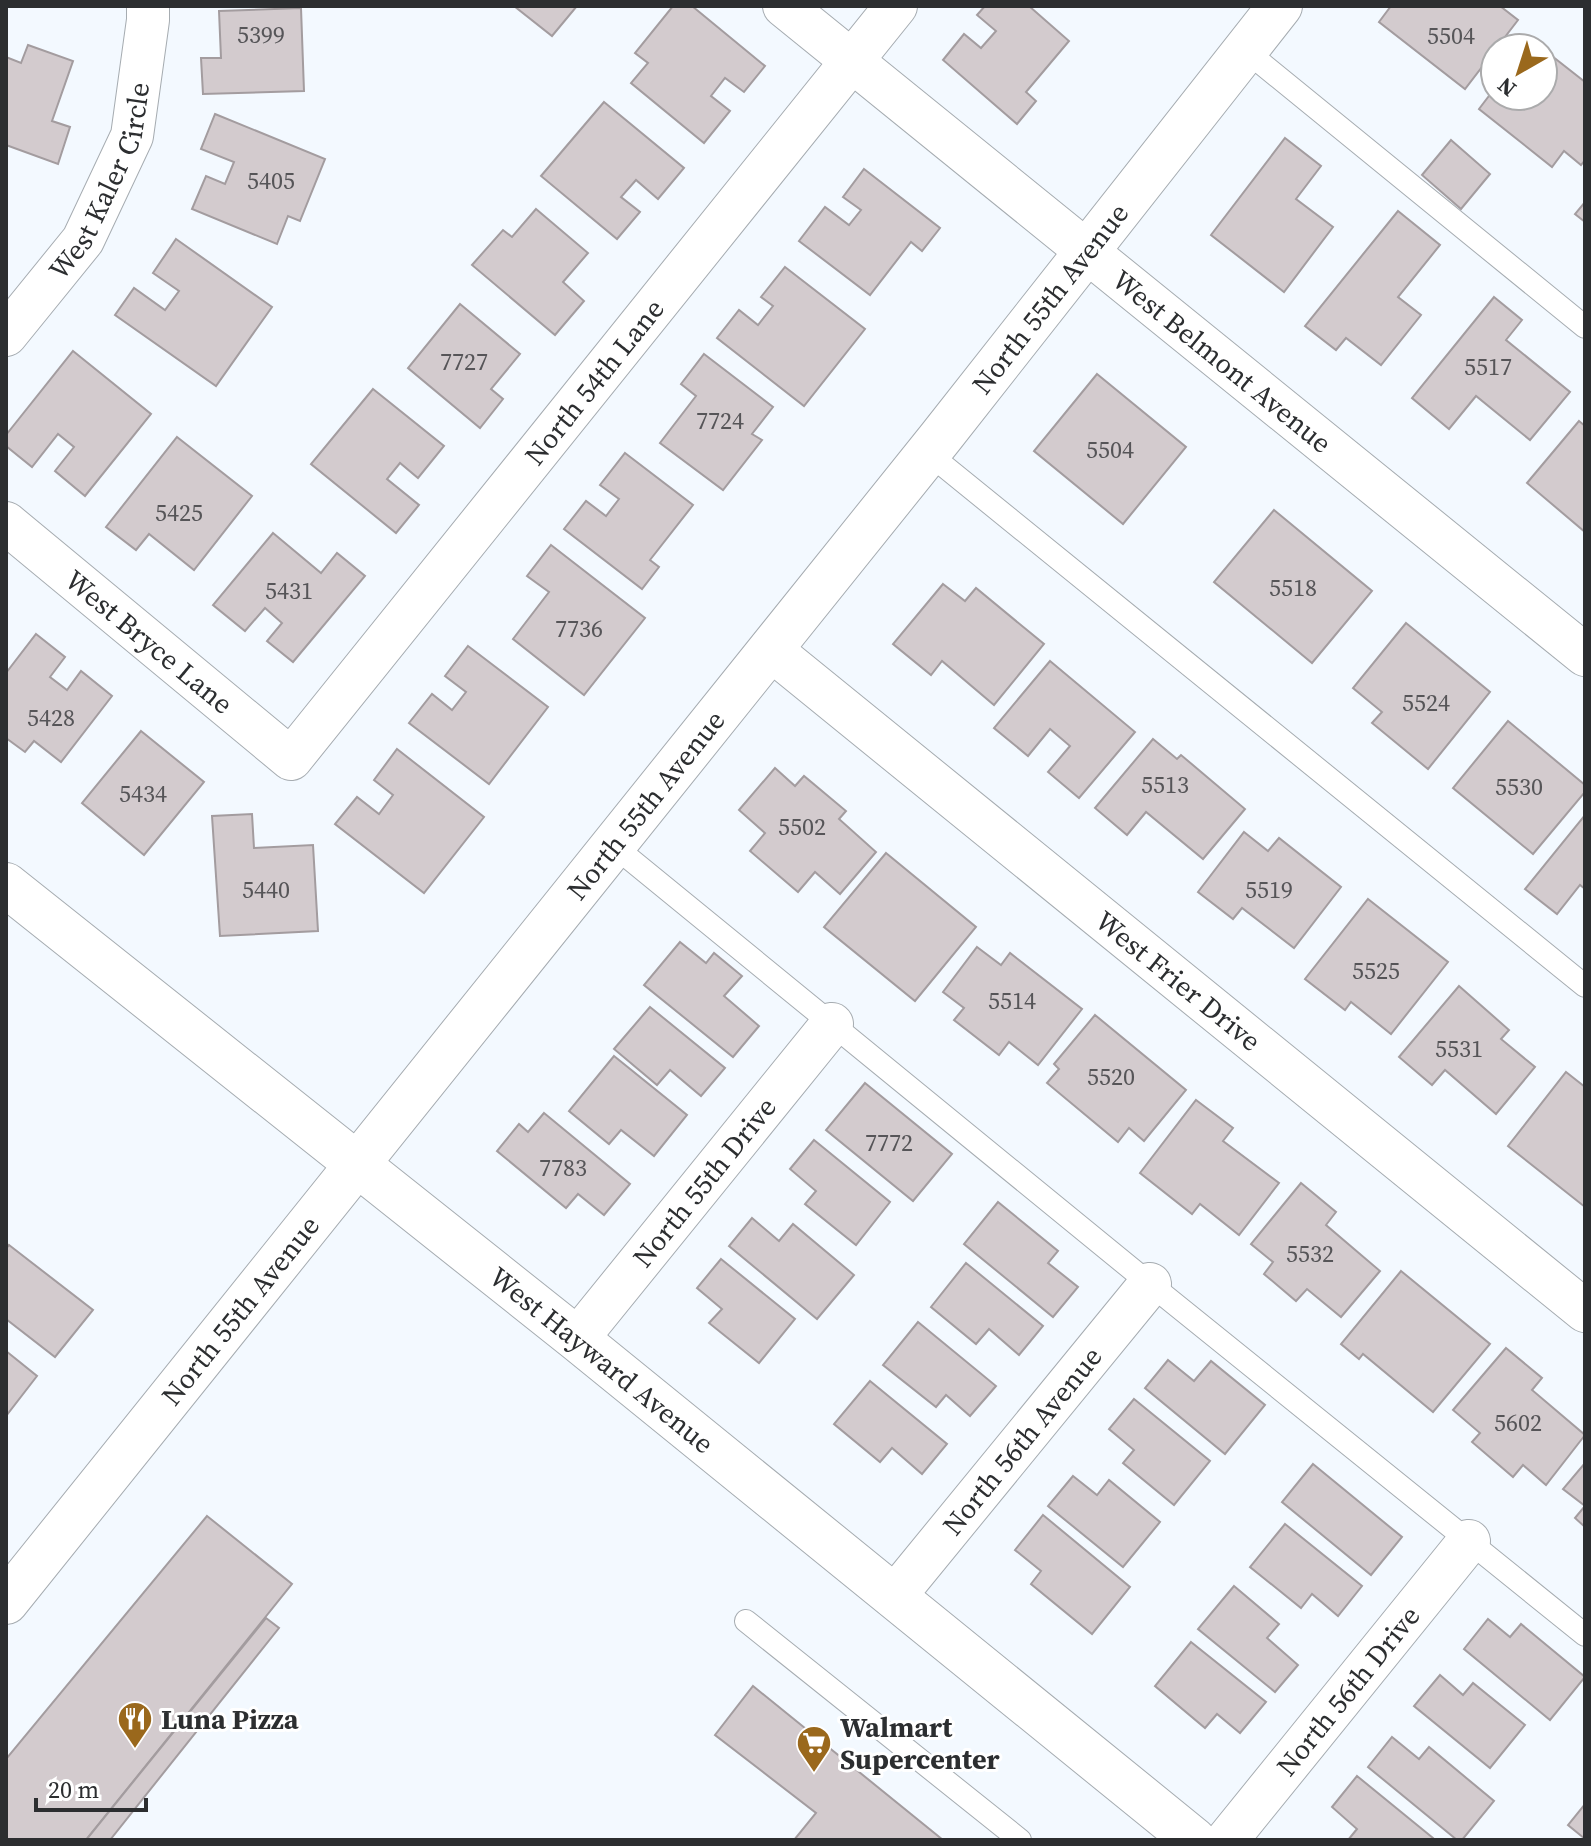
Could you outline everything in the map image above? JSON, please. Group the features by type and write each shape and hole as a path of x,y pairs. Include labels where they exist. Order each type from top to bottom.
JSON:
{"street":[{"name":"West Kaler Circle","path":"6,335 83,240 132,136 148,6"},
{"name":"West Belmont Avenue","path":"784,6 1585,655"},
{"name":"North 54th Lane","path":"291,759 896,6"},
{"name":"North 55th Avenue","path":"6,1602 928,453 1280,6"},
{"name":"West Bryce Lane","path":"6,523 291,759"},
{"name":"West Frier Drive","path":"770,649 1585,1311"},
{"name":"West Hayward Avenue","path":"6,885 577,1339 1194,1840"},
{"name":"North 55th Drive","path":"577,1339 832,1024"},
{"name":"North 56th Avenue","path":"894,1597 1150,1284"},
{"name":"North 56th Drive","path":"1227,1840 1469,1541"}],"lane":[{"path":"1245,50 1585,327"},
{"path":"928,453 1585,986"},
{"path":"614,846 1585,1635"},
{"path":"746,1621 1020,1840"}],"building":[{"path":"514,6 577,6 552,36"},
{"path":"673,6 692,6 765,66 744,92 725,78 711,96 730,111 704,143 631,83 648,63 635,53"},
{"path":"985,6 1029,6 1069,41 1026,92 1036,101 1017,124 943,60 964,34 981,48 996,31 977,15"},
{"path":"1391,6 1500,6 1518,20 1509,32 1479,32 1479,71 1465,89 1379,22"},
{"path":"301,8 304,91 203,94 201,58 221,58 219,11"},
{"path":"28,45 73,61 52,121 70,127 58,164 6,145 6,57 21,63"},
{"path":"1559,62 1585,82 1585,160 1581,165 1564,151 1552,167 1483,112 1559,112"},
{"path":"604,102 684,168 658,199 636,180 621,197 640,212 617,239 541,176"},
{"path":"215,114 325,159 300,221 288,216 277,244 192,209 206,176 225,184 234,162 201,149"},
{"path":"1285,138 1321,166 1296,199 1333,227 1284,292 1211,235"},
{"path":"1451,140 1490,174 1461,209 1422,175"},
{"path":"864,169 940,228 922,251 911,242 870,295 799,241 825,207 849,225 861,210 843,197"},
{"path":"1585,202 1585,222 1575,214"},
{"path":"536,209 588,253 563,282 584,301 555,335 472,265 503,230 512,237"},
{"path":"1398,211 1440,245 1398,297 1421,315 1381,365 1346,338 1336,350 1305,326"},
{"path":"176,239 272,307 216,386 115,315 134,288 165,310 179,291 153,273"},
{"path":"785,267 865,329 804,406 717,338 739,310 758,325 773,306 761,297"},
{"path":"1494,297 1522,320 1506,340 1570,392 1530,440 1476,396 1449,429 1412,398"},
{"path":"460,304 520,354 491,389 503,399 480,428 408,368"},
{"path":"73,351 151,414 85,496 55,471 74,447 58,434 32,467 6,446 6,435"},
{"path":"704,354 773,407 752,434 762,440 723,490 660,443 696,396 681,384"},
{"path":"1097,374 1186,447 1123,524 1034,451"},
{"path":"373,389 444,446 418,478 400,463 387,479 419,505 396,533 311,464"},
{"path":"1579,421 1585,426 1585,532 1527,483"},
{"path":"177,437 252,496 194,570 149,534 136,550 106,527"},
{"path":"625,453 693,505 650,560 659,567 642,589 564,529 586,501 606,516 619,499 600,485"},
{"path":"1274,510 1372,591 1312,663 1214,582"},
{"path":"273,533 321,573 337,553 365,576 293,662 267,641 282,623 265,608 245,631 213,605"},
{"path":"551,545 645,618 584,695 513,639 549,592 527,576"},
{"path":"943,584 965,601 976,588 1044,644 994,705 942,661 931,675 893,644"},
{"path":"1406,623 1490,692 1428,769 1372,723 1382,712 1353,688"},
{"path":"36,634 65,657 50,677 67,690 81,671 112,696 61,762 34,741 25,752 6,738 6,673"},
{"path":"468,646 548,707 489,784 409,723 432,694 452,710 466,692 445,676"},
{"path":"1050,661 1135,732 1079,798 1048,772 1070,746 1050,729 1028,756 994,728"},
{"path":"1508,721 1585,785 1585,792 1533,854 1453,788"},
{"path":"141,731 204,782 144,855 82,803"},
{"path":"1153,739 1177,759 1181,755 1245,809 1203,859 1146,812 1127,835 1095,808"},
{"path":"397,749 484,817 424,893 335,824 357,797 379,814 393,795 374,780"},
{"path":"775,768 795,786 804,776 846,811 839,819 876,852 840,894 815,872 798,892 750,851 765,833 739,810"},
{"path":"252,814 254,848 313,845 318,931 220,936 212,816"},
{"path":"1585,815 1585,889 1580,885 1557,914 1525,889"},
{"path":"1244,832 1268,851 1279,838 1341,887 1294,948 1242,908 1233,919 1198,892"},
{"path":"886,853 976,927 915,1001 824,927"},
{"path":"1368,899 1448,962 1391,1034 1351,1002 1345,1010 1305,979"},
{"path":"680,942 706,963 714,953 742,976 724,996 759,1026 733,1057 644,985"},
{"path":"977,947 1001,965 1010,953 1082,1009 1038,1065 1009,1042 999,1055 954,1020 964,1008 943,992"},
{"path":"1459,986 1509,1030 1501,1039 1535,1067 1496,1114 1445,1070 1432,1085 1399,1057"},
{"path":"650,1007 725,1068 701,1096 670,1070 657,1085 614,1049"},
{"path":"1095,1015 1186,1090 1144,1141 1129,1128 1118,1142 1047,1083 1059,1069 1054,1064"},
{"path":"614,1056 687,1115 654,1156 621,1130 609,1144 569,1111"},
{"path":"1566,1072 1585,1087 1585,1207 1508,1146"},
{"path":"865,1083 952,1154 913,1201 826,1130"},
{"path":"1196,1100 1233,1128 1223,1141 1279,1183 1239,1235 1200,1204 1192,1214 1140,1173"},
{"path":"544,1113 630,1184 604,1215 578,1194 566,1208 497,1151 519,1124 528,1132"},
{"path":"814,1140 890,1202 856,1245 805,1204 816,1191 790,1169"},
{"path":"1301,1183 1336,1212 1326,1225 1380,1271 1341,1317 1307,1289 1296,1301 1264,1274 1273,1262 1251,1244"},
{"path":"998,1202 1058,1251 1048,1263 1078,1287 1053,1317 964,1244"},
{"path":"752,1218 779,1241 793,1224 854,1275 817,1319 729,1246"},
{"path":"9,1245 93,1310 55,1357 6,1319 6,1249"},
{"path":"721,1259 795,1319 759,1363 709,1323 722,1309 697,1288"},
{"path":"966,1263 1043,1326 1019,1355 989,1329 976,1344 931,1307"},
{"path":"1401,1271 1490,1344 1433,1412 1363,1354 1359,1359 1341,1344"},
{"path":"918,1322 996,1386 970,1416 946,1395 936,1407 883,1365"},
{"path":"1506,1348 1542,1378 1532,1390 1585,1435 1546,1485 1523,1465 1513,1477 1472,1442 1480,1433 1453,1410"},
{"path":"6,1351 37,1376 6,1416"},
{"path":"1168,1360 1194,1381 1211,1361 1265,1405 1225,1454 1145,1388"},
{"path":"870,1381 947,1444 922,1474 892,1448 880,1462 834,1424"},
{"path":"1134,1399 1210,1461 1174,1505 1123,1463 1134,1450 1109,1429"},
{"path":"1585,1463 1585,1506 1563,1489"},
{"path":"1313,1464 1402,1537 1371,1575 1282,1502"},
{"path":"1073,1476 1097,1495 1109,1480 1160,1522 1123,1567 1048,1506"},
{"path":"1585,1506 1585,1527 1575,1518"},
{"path":"1043,1515 1130,1587 1092,1634 1031,1584 1041,1571 1015,1550"},
{"path":"207,1516 292,1584 86,1840 6,1840 6,1759"},
{"path":"1285,1524 1362,1586 1338,1616 1312,1594 1301,1608 1250,1567"},
{"path":"1234,1586 1279,1624 1267,1638 1298,1665 1275,1692 1198,1629"},
{"path":"266,1618 279,1628 110,1840 86,1840"},
{"path":"1488,1619 1510,1637 1521,1624 1585,1677 1550,1720 1464,1649"},
{"path":"1191,1642 1266,1702 1240,1733 1217,1714 1205,1728 1155,1686"},
{"path":"1440,1675 1463,1695 1473,1683 1525,1725 1490,1768 1414,1706"},
{"name":"Walmart Supercenter","path":"753,1686 943,1840 794,1840 816,1813 715,1735"},
{"path":"1392,1737 1419,1759 1429,1747 1494,1801 1462,1840 1457,1840 1368,1767"},
{"path":"1357,1776 1432,1840 1348,1840 1357,1829 1332,1807"},
{"path":"1585,1804 1585,1839 1568,1825"}],"place":[{"name":"Luna Pizza","path":"135,1750"},
{"name":"Walmart Supercenter","path":"814,1774"}]}
